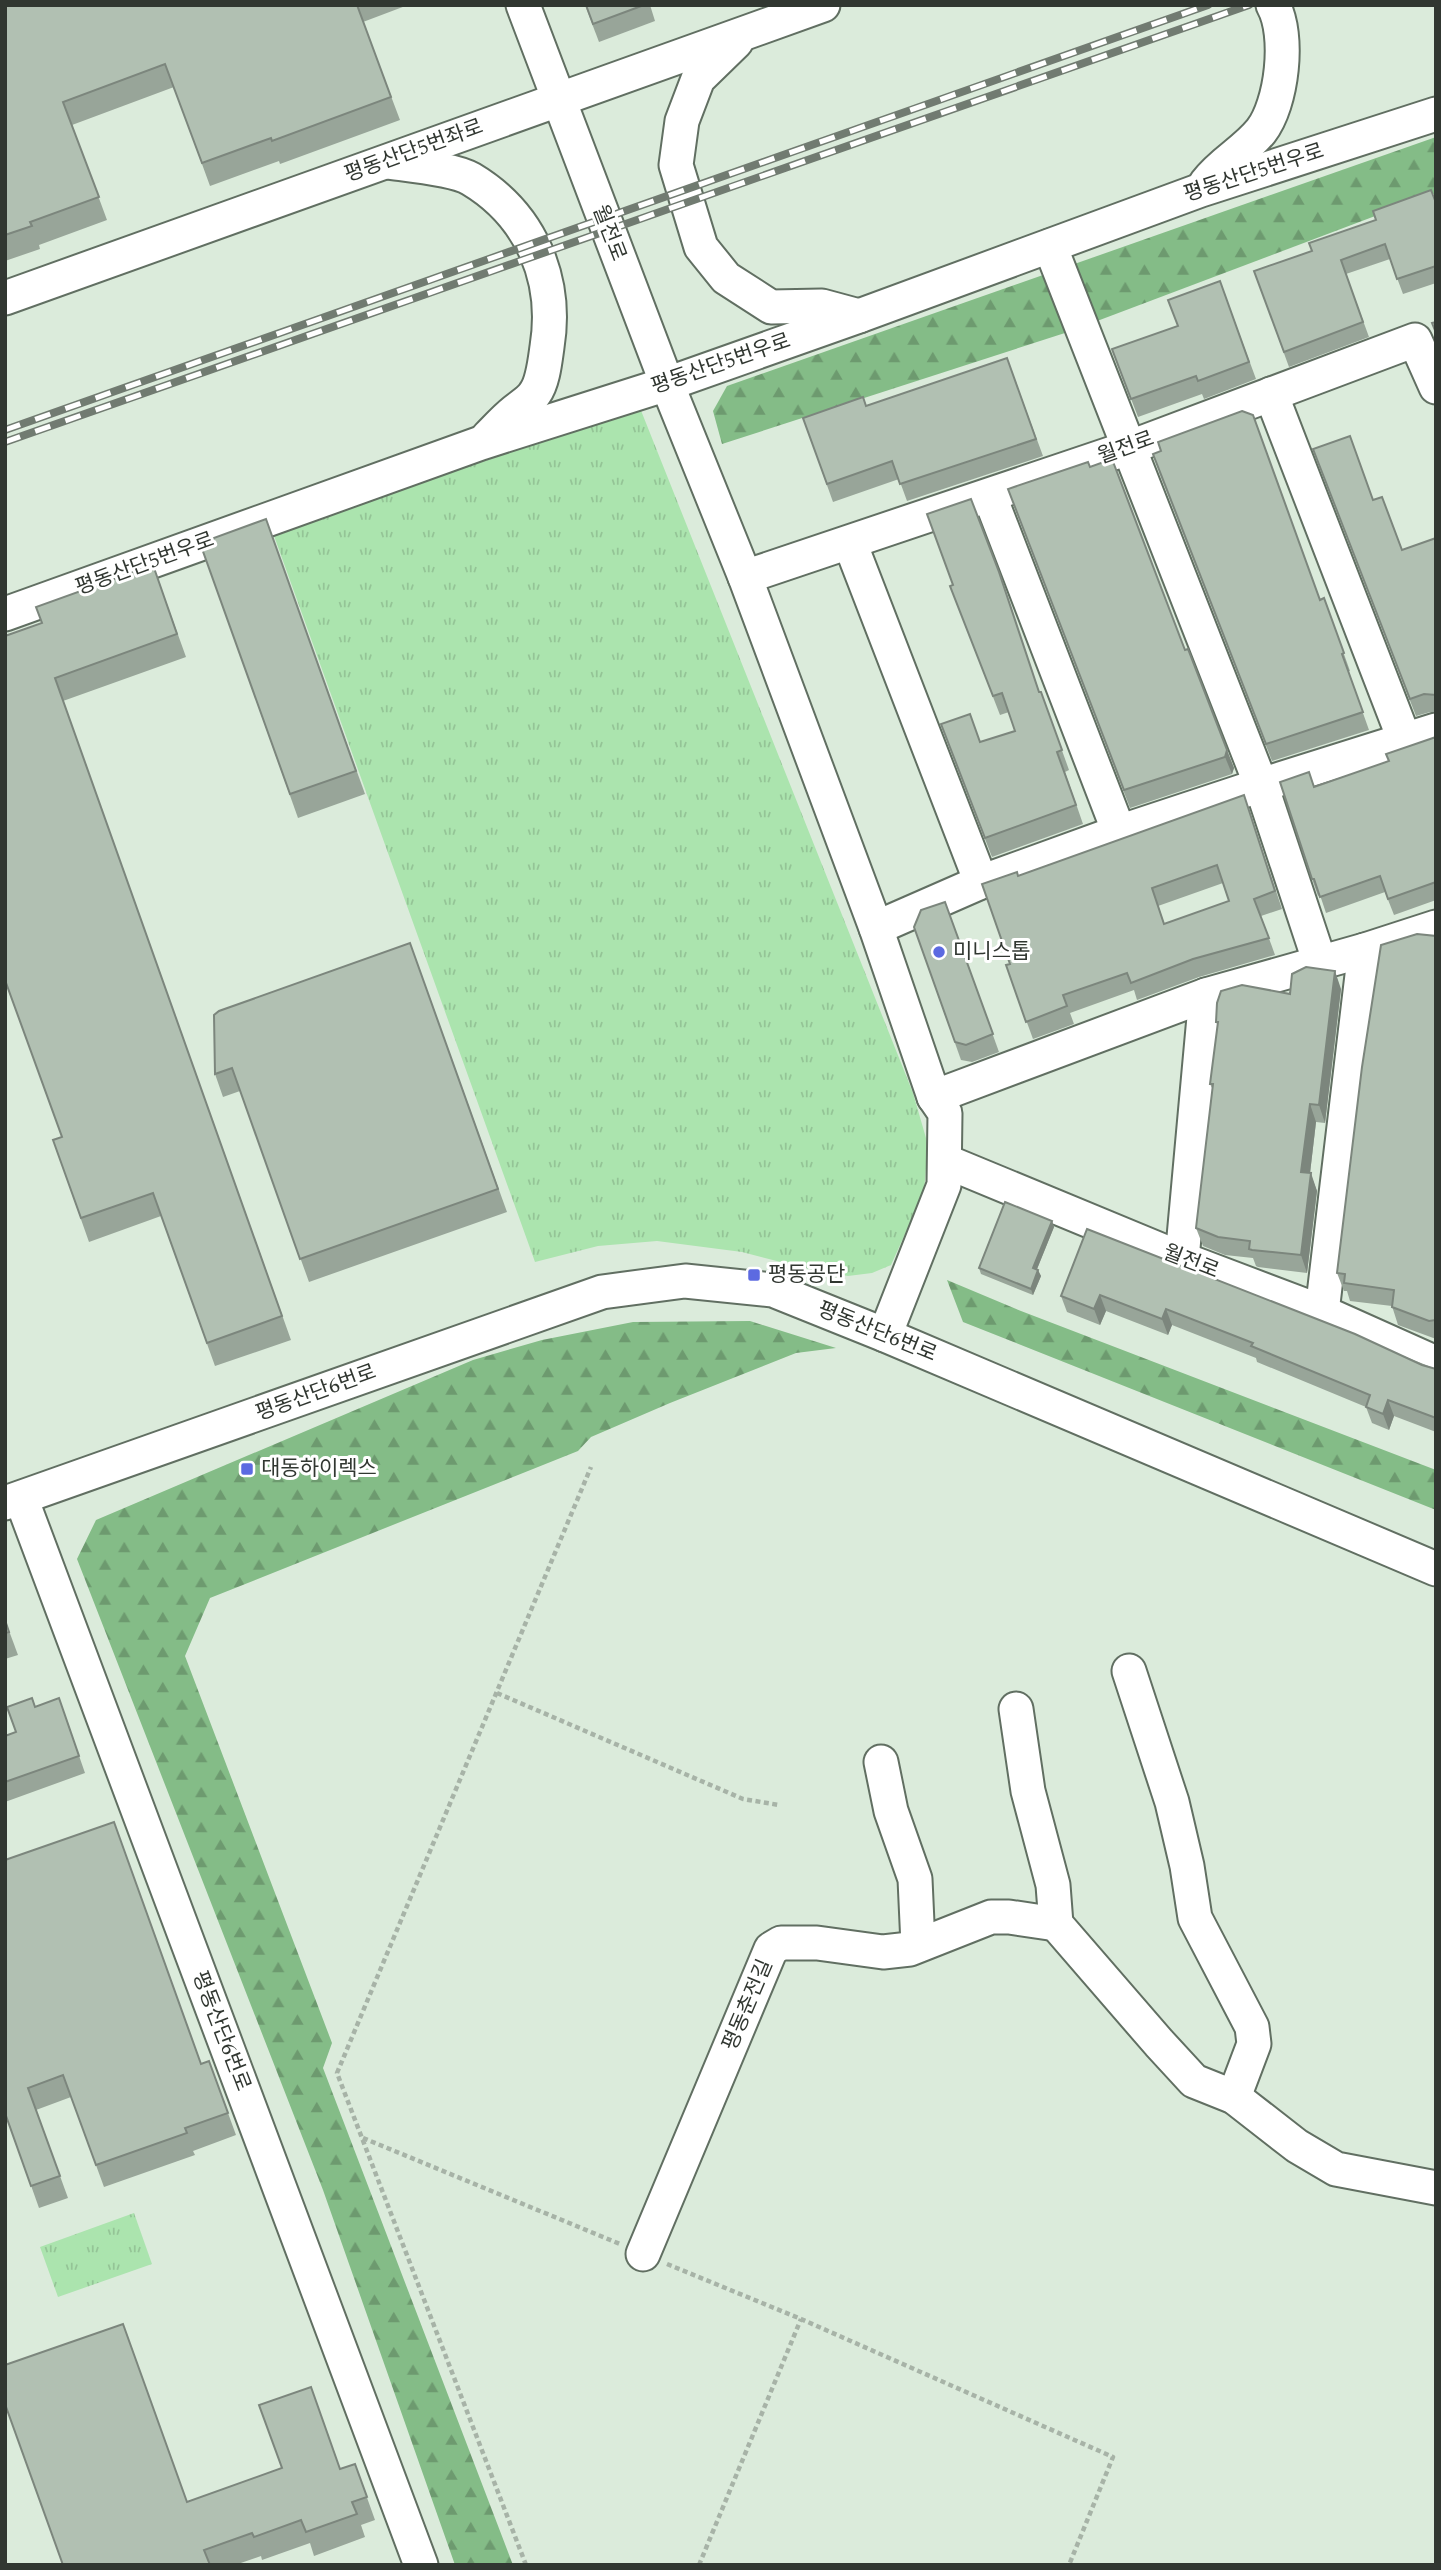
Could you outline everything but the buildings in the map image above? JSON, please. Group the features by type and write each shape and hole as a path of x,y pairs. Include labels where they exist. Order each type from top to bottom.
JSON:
{"street":[{"name":"월전로","path":"523,5 667,384 745,577 876,928 934,1097 945,1113 944,1185 885,1335"},
{"name":"평동산단5번좌로","path":"5,298 823,5"},
{"path":"1201,190 1219,166 1244,150 1264,128 1282,72 1283,45 1279,15 1273,5"},
{"path":"746,33 698,79 682,121 676,165 701,247 726,278 771,307 822,306 859,316"},
{"name":"평동산단5번우로","path":"5,614 481,443 667,384 859,316 1201,190 1436,114"},
{"path":"383,162 416,166 469,178 507,208 526,233 545,271 550,298 550,328 545,361 535,393 481,443"},
{"path":"1050,246 1261,785 1320,963"},
{"name":"월전로","path":"745,577 1128,448 1425,336 1436,387"},
{"path":"1271,394 1405,741"},
{"path":"990,496 1119,832"},
{"path":"850,543 982,882"},
{"path":"876,928 982,882 1119,832 1436,730"},
{"path":"934,1097 1206,995 1436,927"},
{"path":"1322,1312 1365,950"},
{"path":"1182,1259 1206,995"},
{"name":"월전로","path":"945,1161 1182,1259 1322,1312 1436,1363"},
{"name":"평동산단6번로","path":"421,2565 13,1500 602,1292 685,1281 773,1290 1436,1569"},
{"path":"1129,1671 1172,1802 1187,1866 1195,1918 1252,2027 1254,2044 1234,2097"},
{"path":"1016,1709 1028,1791 1053,1885 1056,1924 1194,2081 1234,2097 1297,2146 1336,2169 1436,2188"},
{"path":"881,1762 891,1811 915,1879 918,1945"},
{"name":"평동춘전길","path":"643,2254 771,1949 781,1942 817,1943 883,1952 910,1949 991,1917 1056,1924"}],"path":[{"path":"526,2565 337,2073 591,1467"},
{"path":"497,1693 743,1799 779,1805"},
{"path":"362,2138 801,2319 1113,2457 1069,2565"},
{"path":"699,2565 801,2319"}],"green space":[{"path":"1436,137 1436,193 1068,332 722,444 713,411 727,386"},
{"path":"640,408 913,1093 928,1145 924,1192 891,1265 872,1273 848,1276 742,1252 657,1241 598,1246 535,1262 273,533"},
{"path":"947,1280 1436,1470 1436,1510 963,1322"},
{"path":"750,1321 836,1348 796,1353 670,1403 591,1437 578,1451 210,1598 185,1656 332,2043 323,2068 513,2565 455,2565 323,2190 77,1559 96,1520 473,1360 542,1340 633,1322"},
{"path":"134,2213 152,2264 58,2297 40,2247"}],"railway":[{"path":"5,430 1208,5"},
{"path":"5,442 1249,5"}],"place":[{"name":"미니스톱","path":"939,952"},
{"name":"평동공단","path":"754,1275"},
{"name":"대동하이렉스","path":"247,1469"}]}
